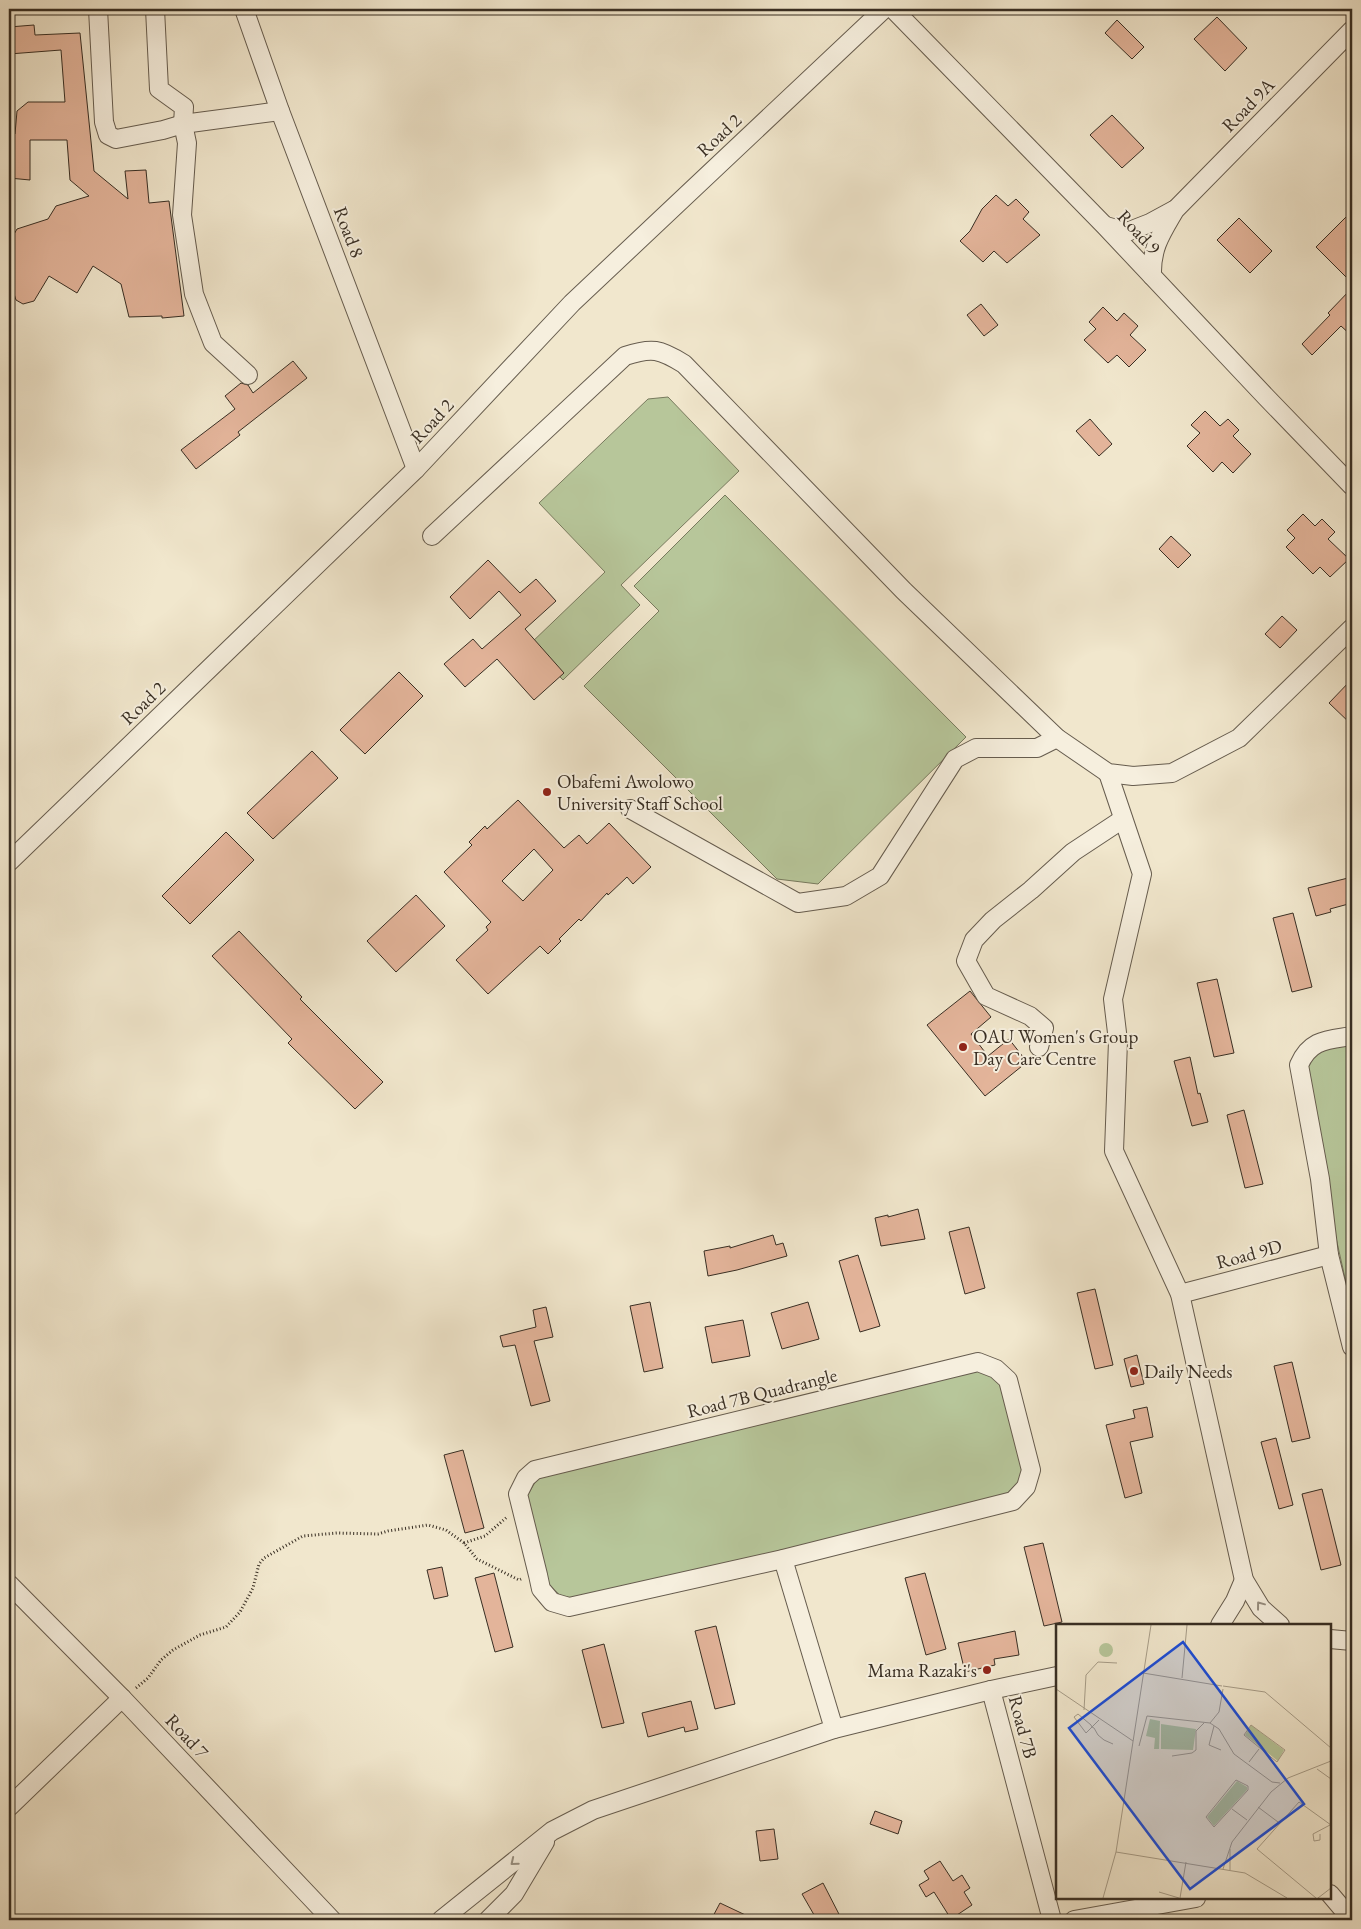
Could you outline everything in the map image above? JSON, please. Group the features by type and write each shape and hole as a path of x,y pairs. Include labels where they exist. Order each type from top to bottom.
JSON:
{"street":[{"path":"98,9 104,122 108,135 116,139 183,124 280,111"},
{"path":"155,9 159,89 184,107 183,124 187,143 182,215 194,294 212,343 248,375"},
{"name":"Road 8","path":"244,9 280,111 416,469"},
{"name":"Road 2","path":"9,862 416,469 572,303 884,9"},
{"name":"Road 9","path":"893,9 1105,226 1352,486"},
{"name":"Road 9A","path":"1175,210 1352,30"},
{"path":"1105,226 1127,232 1150,224 1175,210"},
{"path":"1152,276 1152,258 1159,238 1175,210"},
{"path":"432,536 625,356 644,350 667,353 684,364 904,591 1057,738 1108,773 1133,776 1172,773 1239,738 1352,628"},
{"path":"630,809 798,902 846,896 880,876 955,759 976,748 1037,748 1057,738"},
{"path":"1108,773 1142,874 1113,999 1118,1041 1114,1152 1180,1294 1244,1580 1260,1608 1279,1624"},
{"path":"1039,1047 1044,1028 1030,1016 986,996 966,961 974,940 993,920 1031,890 1073,852 1123,819"},
{"path":"1352,1036 1320,1042 1304,1052 1299,1064 1320,1179 1329,1255 1352,1347"},
{"name":"Road 9D","path":"1180,1294 1329,1255"},
{"name":"Road 7B Quadrangle","path":"978,1362 996,1369 1008,1380 1031,1470 1026,1487 1014,1501 783,1559 569,1607 552,1602 541,1589 521,1506 518,1494 526,1478 535,1470 978,1362"},
{"path":"783,1559 834,1729"},
{"path":"1221,1624 1244,1580"},
{"name":"Road 7","path":"9,1584 122,1698 332,1920"},
{"path":"1331,1639 1352,1641"},
{"path":"441,1920 552,1831 593,1810 834,1729 991,1690 1056,1676"},
{"name":"Road 7B","path":"991,1690 1052,1920"},
{"path":"9,1807 122,1698"},
{"path":"488,1920 514,1894 552,1831"},
{"path":"1331,1895 1352,1920"},
{"path":"1074,1920 1190,1899"}],"path":[{"path":"464,1543 485,1536 521,1506"},
{"path":"122,1698 148,1678 161,1660 173,1650 200,1635 226,1628 240,1612 253,1588 259,1564 264,1558 303,1536 337,1533 378,1534 388,1530 428,1525 446,1530 464,1543 477,1559 519,1580 538,1575"}],"green space":[{"path":"668,397 739,471 621,585 640,605 563,680 529,645 605,572 539,503 648,399"},
{"path":"725,495 966,737 818,884 777,879 584,686 659,611 634,586"},
{"path":"1352,1042 1352,1309 1332,1220 1307,1061 1319,1049"},
{"path":"978,1367 992,1374 1003,1385 1024,1476 1004,1497 580,1599 561,1596 549,1585 527,1496 540,1474"}],"building":[{"path":"1217,17 1247,48 1225,71 1194,39"},
{"path":"1117,20 1144,47 1132,59 1105,33"},
{"path":"34,25 35,35 80,33 94,171 128,199 125,171 146,170 149,203 169,201 184,316 162,318 162,316 129,317 121,284 93,266 77,293 49,276 34,301 23,304 16,300 9,278 9,243 17,229 48,219 56,206 89,196 70,180 67,140 30,140 30,180 9,178 9,135 15,134 17,111 28,102 65,102 61,50 9,54 9,27"},
{"path":"1112,115 1144,148 1122,168 1090,135"},
{"path":"996,195 1008,206 1016,199 1029,212 1023,219 1040,235 1007,263 994,251 983,262 960,241 970,231 982,209"},
{"path":"1352,211 1352,283 1316,247"},
{"path":"1239,218 1272,251 1250,273 1217,240"},
{"path":"1352,288 1352,336 1341,326 1312,355 1302,344 1330,315 1328,313"},
{"path":"981,304 998,325 984,336 967,315"},
{"path":"1103,307 1117,321 1124,313 1138,326 1130,335 1146,350 1129,367 1117,355 1108,363 1084,340 1096,329 1089,322"},
{"path":"293,361 307,378 238,432 240,435 196,469 181,450 235,409 225,396 241,383 248,385 253,393"},
{"path":"1205,411 1220,426 1228,419 1239,430 1233,436 1251,454 1233,473 1222,462 1213,472 1187,446 1200,433 1191,425"},
{"path":"1090,419 1112,444 1099,456 1076,431"},
{"path":"1303,514 1315,526 1322,519 1335,532 1328,539 1349,559 1330,577 1320,567 1313,574 1286,547 1295,538 1287,530"},
{"path":"1171,536 1191,555 1178,568 1159,549"},
{"path":"488,560 520,593 536,579 556,601 525,629 564,673 534,700 497,659 465,687 444,664 473,639 482,649 521,615 499,591 470,619 450,597"},
{"path":"1282,616 1297,630 1280,648 1265,634"},
{"path":"399,672 423,696 365,754 340,730"},
{"path":"1352,679 1352,725 1329,703"},
{"path":"312,751 338,778 273,839 247,813"},
{"path":"518,800 564,848 579,835 587,844 609,823 651,867 633,884 627,877 608,895 607,893 581,921 579,919 559,939 561,941 548,954 540,946 488,994 456,960 488,930 486,927 491,922 444,872 472,845 469,842 485,826 487,829","holes":["534,849 553,870 523,901 502,881"]},
{"path":"226,832 254,860 190,924 162,896"},
{"path":"1352,877 1352,903 1330,909 1331,912 1316,916 1308,888"},
{"path":"416,895 445,926 396,972 367,941"},
{"path":"1293,913 1312,987 1292,992 1273,918"},
{"path":"239,931 302,997 300,999 383,1082 355,1109 288,1043 292,1039 212,956"},
{"path":"1217,979 1234,1053 1214,1057 1197,983"},
{"name":"OAU Women's Group Day Care Centre","path":"970,991 991,1017 971,1034 988,1056 1009,1039 1027,1062 985,1096 927,1025"},
{"path":"1190,1057 1198,1094 1200,1093 1208,1122 1192,1126 1174,1061"},
{"path":"1244,1110 1263,1184 1245,1188 1227,1115"},
{"path":"918,1209 925,1239 881,1246 875,1218 888,1215 888,1217"},
{"path":"969,1227 985,1288 965,1294 949,1232"},
{"path":"773,1235 776,1245 783,1243 787,1256 708,1276 704,1251 730,1246 730,1248"},
{"path":"858,1255 880,1326 860,1332 839,1261"},
{"path":"1095,1289 1113,1365 1095,1369 1077,1293"},
{"path":"650,1302 663,1368 644,1372 630,1306"},
{"path":"808,1302 819,1339 782,1349 771,1313"},
{"path":"546,1307 553,1337 534,1341 550,1401 531,1406 515,1345 503,1347 500,1336 536,1327 533,1310"},
{"path":"743,1320 750,1356 712,1363 705,1327"},
{"name":"Daily Needs","path":"1137,1355 1144,1384 1131,1387 1124,1359"},
{"path":"1292,1362 1310,1438 1292,1442 1274,1366"},
{"path":"1147,1407 1153,1437 1130,1442 1142,1493 1125,1498 1106,1425 1135,1418 1133,1410"},
{"path":"1276,1438 1293,1505 1279,1509 1261,1442"},
{"path":"463,1450 484,1528 465,1533 444,1455"},
{"path":"1322,1489 1341,1565 1321,1570 1302,1494"},
{"path":"1043,1543 1062,1622 1044,1626 1024,1547"},
{"path":"442,1567 448,1596 434,1599 427,1570"},
{"path":"494,1573 513,1647 495,1652 475,1578"},
{"path":"925,1573 946,1649 926,1655 905,1578"},
{"path":"716,1626 735,1704 715,1709 695,1631"},
{"path":"1015,1631 1019,1655 994,1659 995,1665 965,1672 958,1643"},
{"path":"604,1644 624,1723 602,1728 582,1650"},
{"path":"691,1701 698,1729 685,1732 684,1727 648,1737 642,1713"},
{"path":"875,1811 902,1821 898,1834 870,1824"},
{"path":"774,1829 778,1859 760,1861 756,1831"},
{"path":"940,1861 953,1881 962,1875 970,1888 964,1892 972,1905 951,1919 934,1892 926,1897 919,1885 929,1879 924,1871"},
{"path":"823,1883 842,1920 817,1920 802,1894"},
{"path":"720,1903 756,1920 711,1920"}],"place":[{"name":"Obafemi Awolowo University Staff School","path":"547,792"},
{"name":"OAU Women's Group Day Care Centre","path":"963,1047"},
{"name":"Daily Needs","path":"1134,1371"},
{"name":"Mama Razaki's","path":"987,1670"}]}
